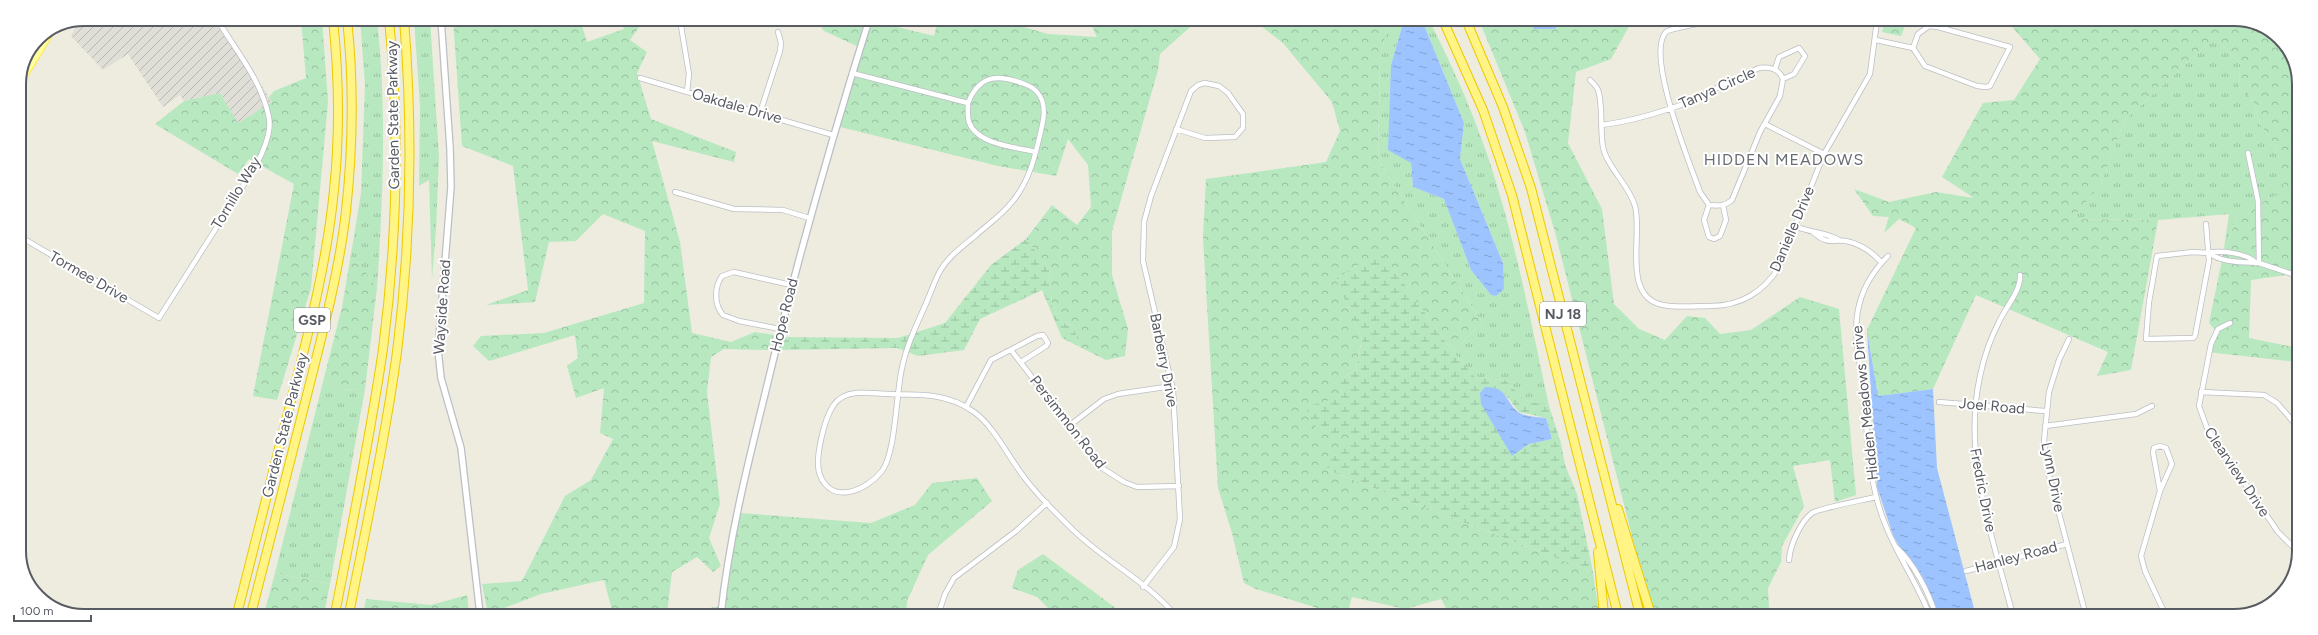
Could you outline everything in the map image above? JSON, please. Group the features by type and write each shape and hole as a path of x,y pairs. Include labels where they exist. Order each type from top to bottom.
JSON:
{"highway":[{"name":"Garden State Parkway","path":"238,609 312,320 325,256 334,196 338,145 338,72 335,26"},
{"name":"Garden State Parkway","path":"252,609 322,334 339,258 346,212 352,146 352,100 347,26"},
{"name":"Garden State Parkway","path":"336,609 376,397 390,280 395,189 396,133 390,26"},
{"name":"Garden State Parkway","path":"350,609 390,397 407,247 410,136 404,26"},
{"name":"NJ 18","path":"1446,26 1483,110 1512,195 1616,609"},
{"name":"NJ 18","path":"1469,26 1504,107 1523,161 1638,609"},
{"path":"1595,437 1649,609"},
{"path":"1596,530 1603,609"}],"main road":[{"path":"28,70 44,42"}],"street":[{"name":"Tornillo Way","path":"159,318 255,166 267,138 269,120 263,96 253,76 221,26"},
{"name":"Wayside Road","path":"441,26 451,181 438,350 441,378 461,448 479,609"},
{"path":"681,26 689,74 687,92"},
{"name":"Hope Road","path":"722,609 729,546 780,328 809,218 867,26"},
{"path":"1672,108 1662,79 1663,36 1670,29 1694,26"},
{"name":"Danielle Drive","path":"1590,80 1598,90 1605,153 1635,205 1638,280 1643,293 1654,302 1668,306 1717,306 1734,303 1749,297 1764,287 1775,274 1824,154 1870,74 1876,40 1877,26"},
{"path":"1876,40 1914,48 1925,66 1981,87 1990,86 2004,63 2010,47 1935,26 1929,26 1918,34 1914,48"},
{"path":"760,113 780,51 781,43 778,32"},
{"path":"1723,206 1726,220 1720,236 1714,239 1709,237 1704,220 1709,205 1723,206 1735,196 1765,124 1780,96 1783,79 1794,74 1805,56 1799,48 1779,57 1775,70"},
{"name":"Tanya Circle","path":"1601,126 1631,121 1672,108 1698,98 1759,68 1766,67 1775,70 1783,79"},
{"path":"852,73 968,103"},
{"path":"1036,152 994,142 976,133 969,122 968,103 978,85 997,77 1014,80 1032,87 1044,100 1044,118 1036,152 1023,188 1011,205 958,250 940,270 904,357 897,395 889,451 884,468 865,488 845,492 827,486 820,477 817,465 823,431 830,411 838,399 855,393 897,395 935,396 966,407 982,418 1026,479 1083,540 1169,609"},
{"name":"Oakdale Drive","path":"640,78 834,135"},
{"name":"Barberry Drive","path":"1143,587 1174,547 1180,519 1172,386 1143,262 1142,249 1144,222 1176,129 1191,91 1198,84 1205,82 1220,86 1243,114 1243,128 1235,136 1205,138 1176,129"},
{"name":"Tanya Circle","path":"1672,108 1700,192 1709,205"},
{"path":"1765,124 1824,154"},
{"path":"2248,153 2258,201 2258,262"},
{"path":"675,192 734,209 782,210 809,218"},
{"path":"2206,224 2208,253 2210,261 2194,337 2146,339 2149,302 2158,256 2193,252 2208,253 2217,251 2252,258 2258,262 2292,274"},
{"path":"1795,226 1814,233 1827,242 1839,240 1863,247 1881,262"},
{"name":"Tormee Drive","path":"26,240 159,318"},
{"path":"2208,253 2214,257 2245,264 2258,262"},
{"name":"Hidden Meadows Drive","path":"1888,256 1881,262 1864,290 1858,309 1856,326 1876,497 1886,527 1899,556 1918,589 1927,609"},
{"path":"780,328 739,322 723,315 718,305 717,285 722,276 734,272 791,285"},
{"name":"Fredric Drive","path":"2011,609 1976,465 1973,431 1975,405 1987,351 1998,322 2016,290 2020,275"},
{"name":"Clearview Drive","path":"2230,323 2218,328 2212,338 2199,406 2207,428 2278,532 2292,546"},
{"path":"966,407 991,360 1037,336 1043,335 1047,338 1048,343 1046,346 1021,362"},
{"name":"Lynn Drive","path":"2069,339 2053,377 2045,411 2047,465 2084,609"},
{"name":"Persimmon Road","path":"1011,350 1102,468 1124,482 1147,488 1179,486"},
{"path":"1069,426 1104,399 1118,394 1172,386"},
{"path":"2201,392 2264,395 2277,403 2292,420"},
{"name":"Joel Road","path":"1939,402 2045,411"},
{"path":"2045,426 2136,414 2152,406"},
{"path":"2160,491 2153,452 2154,448 2160,446 2166,448 2172,464 2160,491 2141,556 2145,571 2163,609"},
{"path":"1789,560 1790,549 1802,527 1812,513 1876,497"},
{"path":"941,609 954,578 1016,531 1047,503"},
{"name":"Hanley Road","path":"1966,571 2067,544"},
{"name":"Hidden Meadows Drive","path":"1896,547 1904,554 1924,587 1933,609"}],"shaded area":[{"path":"84,26 223,26 272,102 238,123 220,93 184,101 180,95 163,107 128,54 103,70 71,36 76,27"}],"green space":[{"path":"302,26 323,26 328,102 311,288 277,400 253,396 294,184 249,159 238,174 155,124 184,101 220,93 238,123 272,102 269,97 274,91 306,78"},
{"path":"361,26 378,26 382,86 383,154 377,288 359,263 350,260 361,193 365,85"},
{"path":"414,26 430,26 439,157 432,279 429,180 419,186 420,106"},
{"path":"453,26 582,26 587,42 624,29 623,26 640,26 630,40 647,52 637,73 651,119 736,152 734,162 652,141 680,242 692,333 731,342 755,332 774,335 768,350 724,349 711,357 707,392 720,504 709,538 721,566 713,572 697,557 672,572 668,609 612,609 604,580 541,594 501,609 487,609 482,584 522,581 565,496 591,480 613,439 600,433 604,388 576,398 567,366 578,358 575,335 489,361 473,346 481,336 544,333 644,303 645,231 603,214 576,241 549,242 535,302 486,305 528,290 513,166 462,146"},
{"path":"820,26 893,26 934,36 936,26 1021,26 1048,34 1097,37 1092,26 1191,26 1160,54 1158,70 1112,231 1112,275 1128,329 1125,356 1106,360 1080,347 1073,325 1062,323 1052,306 1049,268 1026,239 1052,205 1077,225 1091,207 1088,165 1068,139 1056,176 998,166 836,126 861,48 824,31"},
{"path":"1261,26 1388,26 1380,59 1378,160 1482,322 1453,352 1380,251 1336,279 1362,338 1356,370 1340,379 1340,398 1308,406 1362,434 1327,470 1593,572 1598,609 1447,609 1441,599 1405,609 1352,597 1349,609 1321,609 1256,589 1244,583 1232,533 1218,488 1203,238 1206,179 1326,162 1340,131 1332,102 1283,43"},
{"path":"1388,26 1402,26 1391,65 1411,163 1413,187 1444,199 1471,270 1491,295 1496,296 1503,263 1460,159 1464,123 1424,26 1432,26 1454,71 1482,139 1498,188 1522,280 1549,406 1525,400 1505,380 1475,377 1453,352 1482,322 1378,160 1380,59"},
{"path":"1481,26 1533,26 1535,29 1554,29 1556,26 1629,26 1611,59 1576,72 1568,143 1602,209 1614,304 1639,329 1665,340 1687,316 1705,318 1720,334 1751,330 1800,297 1839,309 1856,495 1835,502 1830,460 1793,466 1804,506 1782,546 1781,562 1768,588 1769,608 1650,609 1555,232 1525,132"},
{"path":"1884,26 1905,26 1901,36 1882,32"},
{"path":"2011,26 2241,26 2256,30 2275,43 2286,59 2292,80 2292,274 2251,280 2249,338 2292,347 2292,361 2207,352 2215,330 2209,323 2223,255 2238,214 2285,191 2277,148 2260,124 2253,100 2239,87 2240,64 2215,37 2124,121 2101,184 2072,219 2158,220 2131,370 2097,376 2108,352 1976,295 1933,389 1878,396 1867,330 1916,228 1899,219 1884,233 1889,217 1873,216 1854,189 1889,202 1936,192 1974,198 1942,177 1983,103 2014,100 2040,59"},
{"path":"2215,37 2240,64 2239,87 2253,100 2260,124 2277,148 2286,191 2238,214 2223,255 2229,214 2158,220 2072,219 2101,184 2124,121"},
{"path":"1026,239 1049,268 1052,306 1062,323 1073,325 1080,347 1062,338 1042,290 980,319 964,350 918,356 897,348 776,350 780,337 898,338 945,323 991,265"},
{"path":"1380,250 1453,352 1475,377 1505,380 1525,400 1549,406 1561,443 1565,465 1577,494 1593,572 1327,470 1330,452 1361,434 1321,433 1307,416 1308,406 1340,397 1340,379 1356,370 1362,339 1336,279","holes":["1504,393 1519,412 1546,418 1552,439 1529,444 1512,456"]},
{"path":"350,260 359,263 377,288 365,389 341,390 324,378 342,307"},
{"path":"324,378 341,390 365,389 330,584 275,573"},
{"path":"977,478 992,501 928,555 907,601 906,609 702,609 723,606 740,513 871,523 915,505 932,483"},
{"path":"1043,554 1117,609 1049,609 1037,597 1012,588 1018,570"},
{"path":"275,573 330,584 325,609 265,609"},
{"path":"467,595 468,609 364,609 366,599 431,605"}],"water":[{"path":"1402,26 1424,26 1464,123 1460,159 1503,263 1504,289 1496,296 1491,295 1471,270 1444,199 1413,187 1411,163 1388,150 1391,65"},
{"path":"1532,26 1556,26 1555,29 1534,29"},
{"path":"1867,330 1878,396 1933,389 1937,468 1974,609 1934,609 1893,535 1877,487"},
{"path":"1485,387 1498,389 1502,392 1521,414 1546,418 1552,439 1529,444 1512,456 1481,404 1480,393"}],"district":[{"name":"HIDDEN MEADOWS","path":"1784,159"}]}
